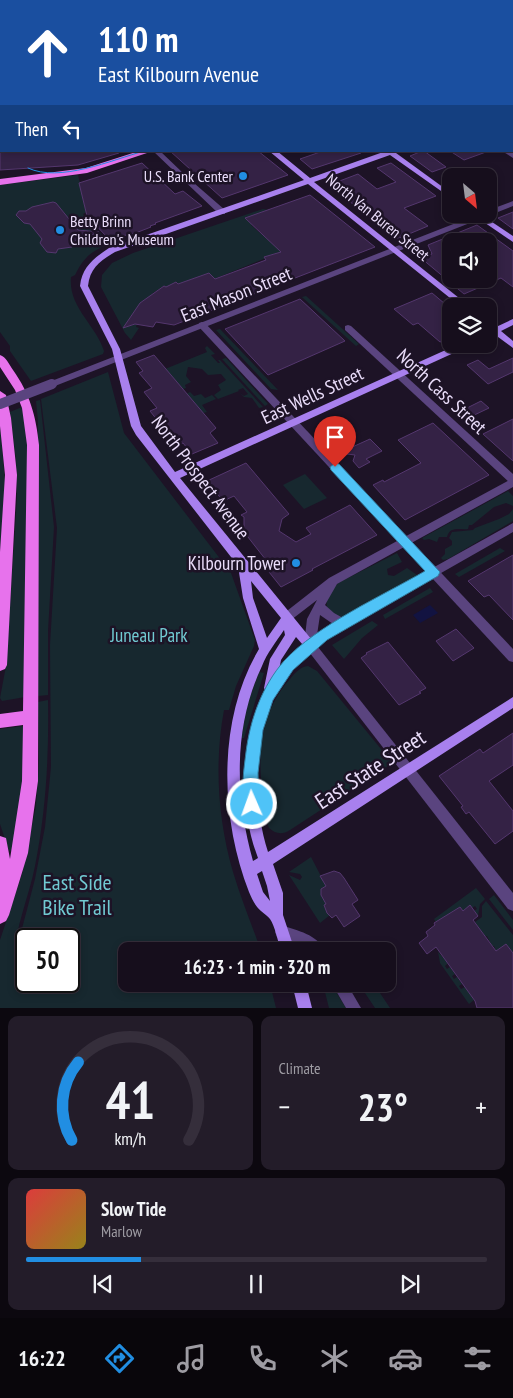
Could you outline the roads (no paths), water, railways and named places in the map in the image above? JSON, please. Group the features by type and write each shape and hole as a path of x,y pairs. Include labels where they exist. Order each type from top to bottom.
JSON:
{"main road":[{"path":"0,182 87,170 146,152"},
{"name":"North Van Buren Street","path":"273,152 455,298"},
{"path":"222,212 392,152 442,189"},
{"name":"North Prospect Avenue","path":"222,212 109,252 94,262 87,271 84,280 86,292 116,349 136,426 173,477 242,564 310,645"},
{"path":"491,223 513,240"},
{"path":"497,328 513,322"},
{"path":"497,334 513,345"},
{"name":"East Wells Street","path":"173,477 446,353"},
{"path":"0,359 25,396 31,417 33,445 30,781 20,853 0,915"},
{"path":"0,395 7,433 11,475 0,665"},
{"path":"242,564 248,598 264,650"},
{"path":"275,914 260,901 242,842 236,812 234,754 237,725 244,697 264,650 288,617"},
{"path":"268,698 276,659 290,636 291,629 288,617"},
{"path":"285,942 275,914 276,894 257,835 250,794 253,742 268,698 288,666 310,645"},
{"name":"East State Street","path":"250,871 513,702"},
{"path":"0,721 31,717"},
{"path":"0,844 4,872 0,885"},
{"path":"300,992 305,1008"}],"street":[{"path":"157,152 222,212"},
{"path":"498,208 513,202"},
{"name":"East Mason Street","path":"0,404 458,223"},
{"path":"202,325 513,657"},
{"name":"North Cass Street","path":"348,328 513,481"},
{"path":"288,617 333,581 513,481"},
{"path":"310,645 344,623 513,527"},
{"path":"333,581 323,596 313,619 310,645 513,904"},
{"path":"320,605 323,611 334,620 344,623"},
{"path":"282,932 308,942"},
{"path":"344,992 354,1008"}],"tram line":[{"path":"28,168 41,172 70,172 141,152"}],"place":[{"name":"U.S. Bank Center","path":"243,176"},
{"name":"Betty Brinn Children's Museum","path":"60,230"},
{"name":"Kilbourn Tower","path":"296,563"}],"park label":[{"name":"Juneau Park","path":"149,635"},
{"name":"East Side Bike Trail","path":"77,894"}]}
